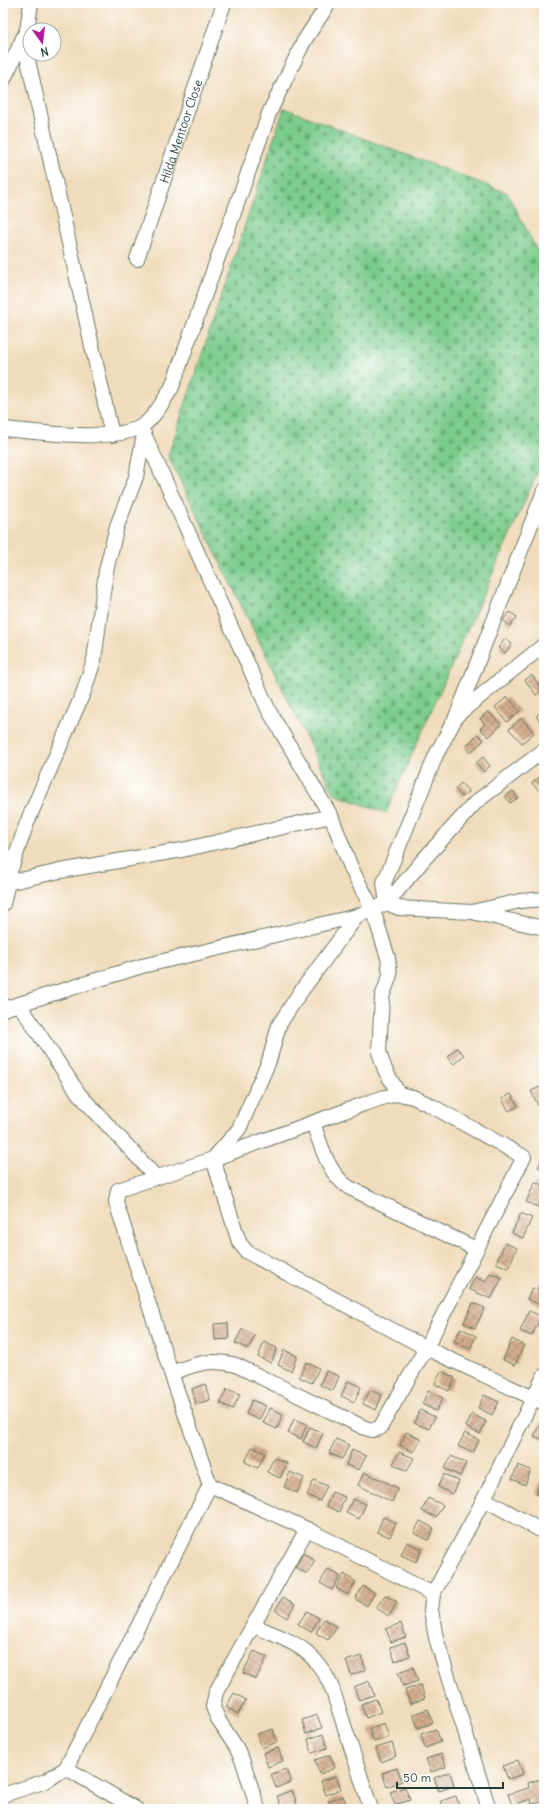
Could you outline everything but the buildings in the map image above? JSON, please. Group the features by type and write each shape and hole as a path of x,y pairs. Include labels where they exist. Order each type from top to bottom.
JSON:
{"street":[{"path":"29,22 31,3"},
{"name":"Hilda Mentoor Close","path":"137,259 224,3"},
{"path":"3,904 16,851 84,691 94,660 106,570 117,526 136,477 144,430 172,387 270,111 304,41 329,3"},
{"path":"3,81 22,40"},
{"path":"28,62 112,435"},
{"path":"3,429 45,433 112,435 144,430"},
{"path":"144,430 269,711 332,816 352,870 373,910 388,958 390,975 382,996 379,1052 385,1070 399,1094"},
{"path":"387,903 384,883 436,755 457,715 544,491"},
{"path":"457,715 544,645"},
{"path":"3,1009 142,966 357,916 373,910 387,903 424,859 476,802 544,750"},
{"path":"7,883 60,870 182,850 332,816"},
{"path":"472,912 520,901 544,899"},
{"path":"387,903 399,908 472,912 544,928"},
{"path":"213,1159 239,1129 270,1061 279,1025 299,994 357,916"},
{"path":"19,1004 79,1094 156,1177"},
{"path":"3,1796 46,1781 66,1768 210,1485 171,1373 116,1202 118,1190 213,1159 385,1097 399,1094 412,1097 430,1105 524,1157 426,1348 380,1428 373,1430 365,1428 236,1365 218,1361 199,1363 171,1373"},
{"path":"313,1123 328,1165 338,1180 348,1187 476,1249"},
{"path":"213,1159 239,1242 247,1252 426,1348 539,1400"},
{"path":"489,1809 436,1638 432,1610 434,1594 484,1499 539,1400 544,1376"},
{"path":"210,1485 307,1529 434,1594"},
{"path":"484,1499 544,1532"},
{"path":"258,1809 243,1762 236,1747 219,1721 213,1706 216,1692 307,1529"},
{"path":"254,1626 293,1642 303,1649 324,1671 332,1688 371,1809"},
{"path":"66,1768 122,1805 136,1809"}],"green space":[{"path":"284,108 507,193 544,263 544,458 386,813 334,794 168,456"}]}
